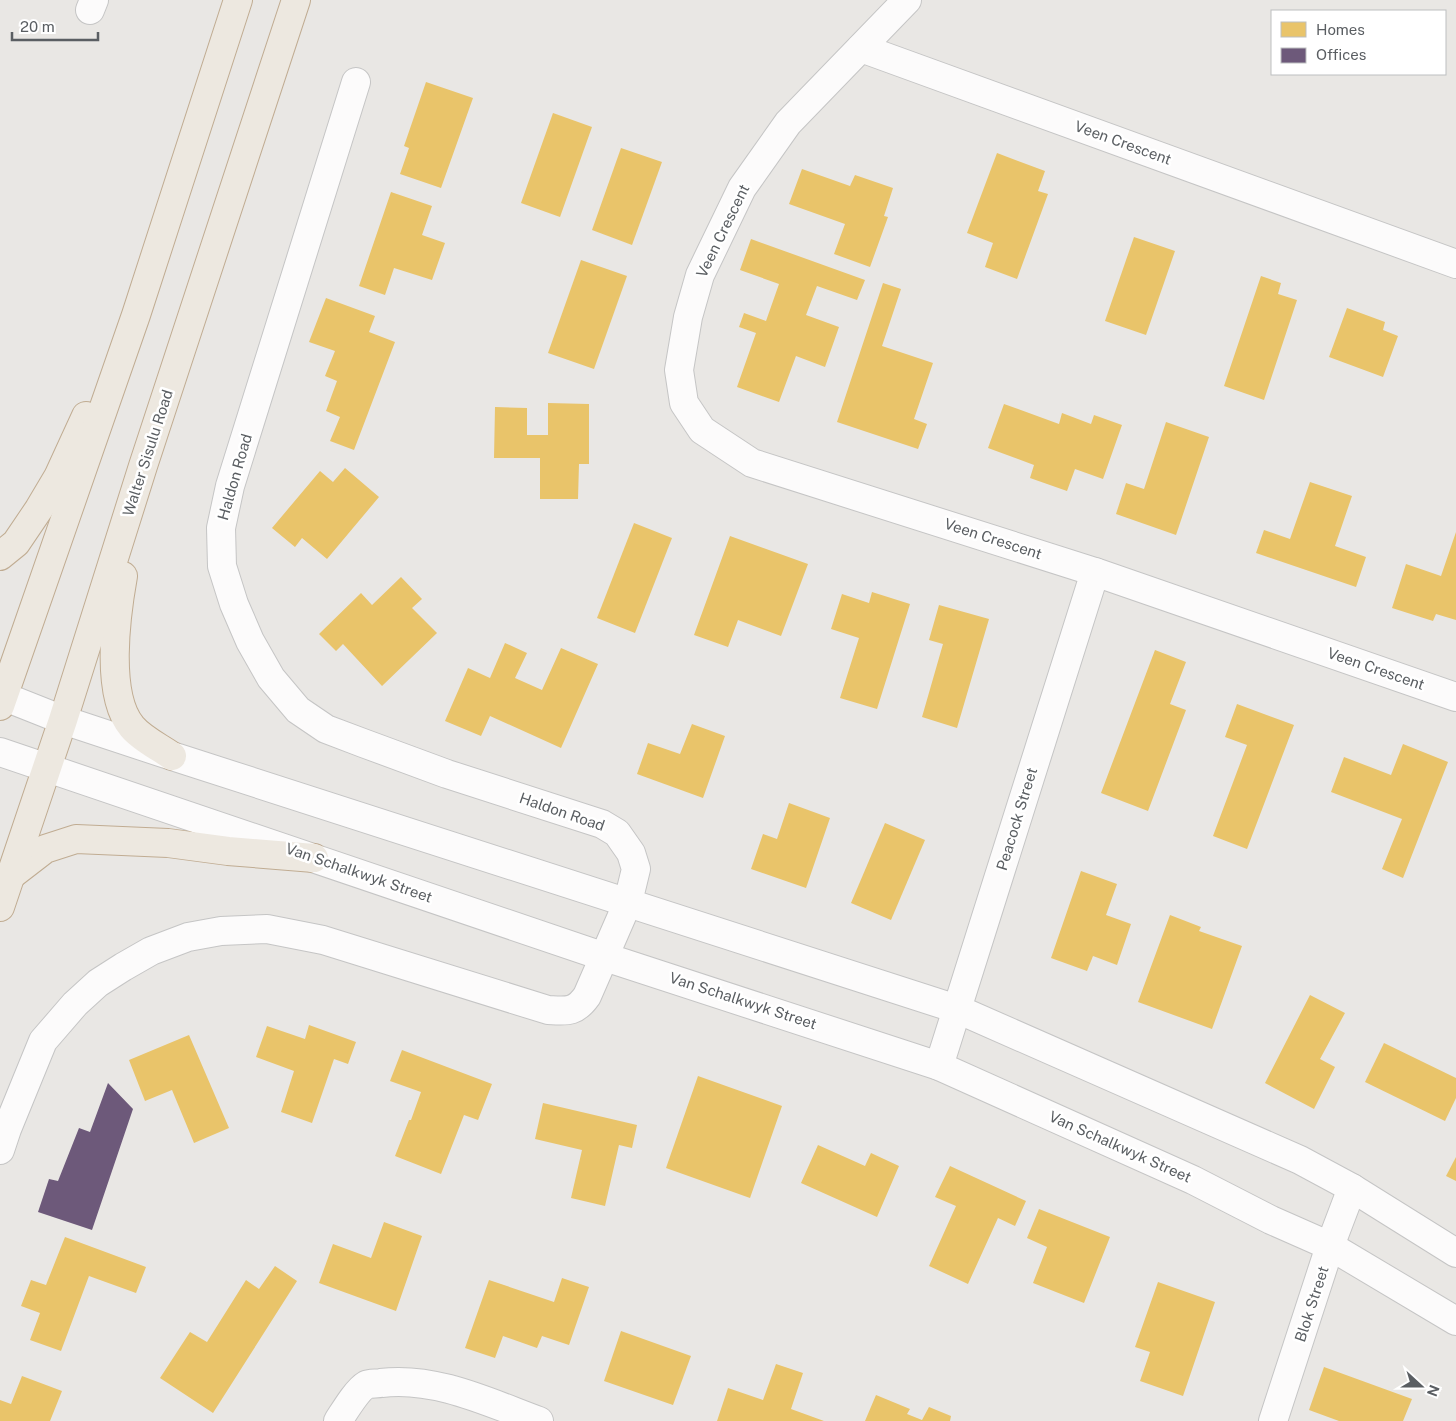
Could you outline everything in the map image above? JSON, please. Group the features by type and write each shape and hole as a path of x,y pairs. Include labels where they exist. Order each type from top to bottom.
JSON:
{"highway":[{"path":"1,699 65,525 136,315 238,0"},
{"name":"Walter Sisulu Road","path":"0,907 63,720 143,466 296,0"},
{"path":"0,556 16,543 58,477 136,315"},
{"path":"143,466 118,602 115,658 118,698 124,715 138,734 172,756"},
{"path":"10,876 45,849 76,839 168,843 228,851 314,858"}],"street":[{"path":"861,48 908,0"},
{"name":"Veen Crescent","path":"1456,264 861,48 788,123 742,188 700,276 678,370 684,403 702,430 752,463 1094,572 1456,697"},
{"name":"Haldon Road","path":"0,1150 43,1041 75,1004 98,983 151,951 188,937 221,931 268,929 323,940 548,1010 568,1012 581,1005 587,996 628,902 636,869 630,853 617,833 602,824 447,774 363,743 326,729 298,710 271,678 250,641 231,594 222,566 220,528 230,486 356,82"},
{"name":"Peacock Street","path":"939,1066 1094,572"},
{"path":"1,699 395,829 628,902 957,1009 1300,1160 1352,1188 1456,1254"},
{"name":"Van Schalkwyk Street","path":"0,752 605,957 939,1066 1193,1180 1271,1220 1330,1246 1456,1321"},
{"name":"Blok Street","path":"1273,1421 1330,1246 1352,1188"},
{"path":"338,1421 350,1402 366,1385 395,1382 431,1385 539,1421"}],"building: Homes":[{"path":"426,82 473,98 441,188 400,174 409,148 404,146"},
{"path":"553,113 592,127 560,217 521,203"},
{"path":"621,148 662,162 632,245 592,230"},
{"path":"997,153 1045,171 1038,191 1048,194 1017,279 985,267 993,243 967,233"},
{"path":"802,169 850,186 855,175 893,188 884,216 888,217 870,267 834,254 845,224 789,204"},
{"path":"391,192 432,206 422,235 445,243 432,280 394,268 385,295 359,286"},
{"path":"1134,237 1175,251 1146,335 1105,321"},
{"path":"751,239 865,280 857,300 817,286 806,315 839,327 825,367 796,356 779,402 737,387 756,333 739,327 744,313 766,321 779,284 740,270"},
{"path":"581,260 627,276 594,369 548,353"},
{"path":"1261,276 1281,283 1278,294 1297,300 1264,400 1224,386"},
{"path":"883,283 901,289 882,346 933,363 914,419 927,424 918,449 837,422"},
{"path":"326,298 375,316 369,332 395,342 354,450 330,441 340,417 326,411 337,381 325,376 335,351 309,342"},
{"path":"1347,308 1385,322 1383,330 1398,336 1383,377 1329,357"},
{"path":"548,403 589,404 589,464 579,464 578,499 540,499 540,458 494,458 495,407 527,408 527,435 548,435"},
{"path":"1004,404 1059,424 1062,413 1091,424 1094,415 1122,425 1103,479 1075,469 1067,491 1030,478 1034,465 988,448"},
{"path":"1166,422 1209,437 1176,535 1116,514 1126,483 1144,489"},
{"path":"345,468 379,497 327,559 302,538 295,547 272,528 320,471 333,482"},
{"path":"1310,482 1352,496 1335,546 1366,557 1356,587 1256,553 1264,530 1290,539"},
{"path":"634,523 672,538 635,633 597,618"},
{"path":"1456,532 1456,620 1436,614 1433,621 1392,608 1406,564 1441,576"},
{"path":"730,536 808,564 781,636 738,620 728,647 694,635"},
{"path":"401,577 422,599 412,608 437,633 382,686 343,644 336,651 319,634 361,593 372,605"},
{"path":"872,592 910,604 877,709 840,698 859,638 831,629 842,594 869,603"},
{"path":"939,605 989,619 957,728 922,717 943,644 929,640"},
{"path":"505,643 527,653 515,678 542,690 561,648 598,664 561,748 490,716 481,736 445,721 468,668 490,678"},
{"path":"1155,650 1186,662 1170,704 1186,710 1148,811 1101,793"},
{"path":"1237,704 1294,725 1247,849 1213,836 1247,745 1225,737"},
{"path":"692,724 725,736 703,798 637,774 648,743 680,754"},
{"path":"1403,744 1448,762 1403,878 1382,869 1402,819 1331,792 1344,757 1391,775"},
{"path":"789,803 830,818 806,888 751,869 763,834 777,839"},
{"path":"885,823 925,840 891,920 851,903"},
{"path":"1081,871 1117,884 1106,915 1131,924 1117,965 1093,956 1087,971 1051,958"},
{"path":"1170,915 1201,927 1199,931 1242,946 1212,1029 1138,1002"},
{"path":"1310,995 1345,1013 1320,1059 1335,1067 1314,1109 1265,1083"},
{"path":"309,1025 356,1042 348,1064 334,1059 312,1123 281,1112 294,1071 256,1057 267,1026 305,1039"},
{"path":"189,1035 229,1128 194,1143 172,1090 145,1101 129,1060"},
{"path":"1384,1043 1456,1078 1456,1098 1445,1121 1365,1082"},
{"path":"402,1050 492,1084 478,1120 464,1115 441,1174 395,1156 421,1092 390,1081"},
{"path":"698,1076 782,1106 750,1198 666,1168"},
{"path":"543,1103 637,1125 632,1148 619,1145 605,1206 571,1198 582,1150 535,1139"},
{"path":"818,1145 865,1166 871,1153 899,1166 877,1217 801,1183"},
{"path":"1456,1157 1456,1181 1446,1176"},
{"path":"950,1166 1026,1201 1015,1226 998,1218 968,1284 929,1266 956,1206 935,1197"},
{"path":"1039,1209 1110,1237 1084,1303 1033,1283 1047,1247 1027,1238"},
{"path":"384,1222 422,1236 396,1311 319,1283 333,1244 371,1258"},
{"path":"65,1237 146,1267 136,1293 89,1276 61,1351 30,1340 40,1313 21,1306 31,1280 46,1285"},
{"path":"275,1266 297,1281 213,1413 160,1378 190,1332 207,1342 246,1280 259,1289"},
{"path":"562,1278 589,1287 569,1345 542,1336 537,1348 503,1336 495,1358 465,1348 489,1280 554,1302"},
{"path":"1158,1282 1215,1302 1183,1396 1140,1381 1150,1352 1135,1347"},
{"path":"621,1331 691,1356 673,1405 604,1381"},
{"path":"776,1364 803,1373 791,1409 824,1421 717,1421 728,1388 763,1400"},
{"path":"1324,1367 1412,1399 1403,1421 1339,1421 1309,1410"},
{"path":"22,1376 62,1391 50,1421 0,1421 0,1400 11,1404"},
{"path":"876,1395 910,1409 907,1414 922,1420 929,1407 951,1416 950,1421 865,1421"}],"building: Offices":[{"path":"108,1083 133,1109 92,1230 38,1212 49,1179 58,1181 79,1128 90,1132"}]}
